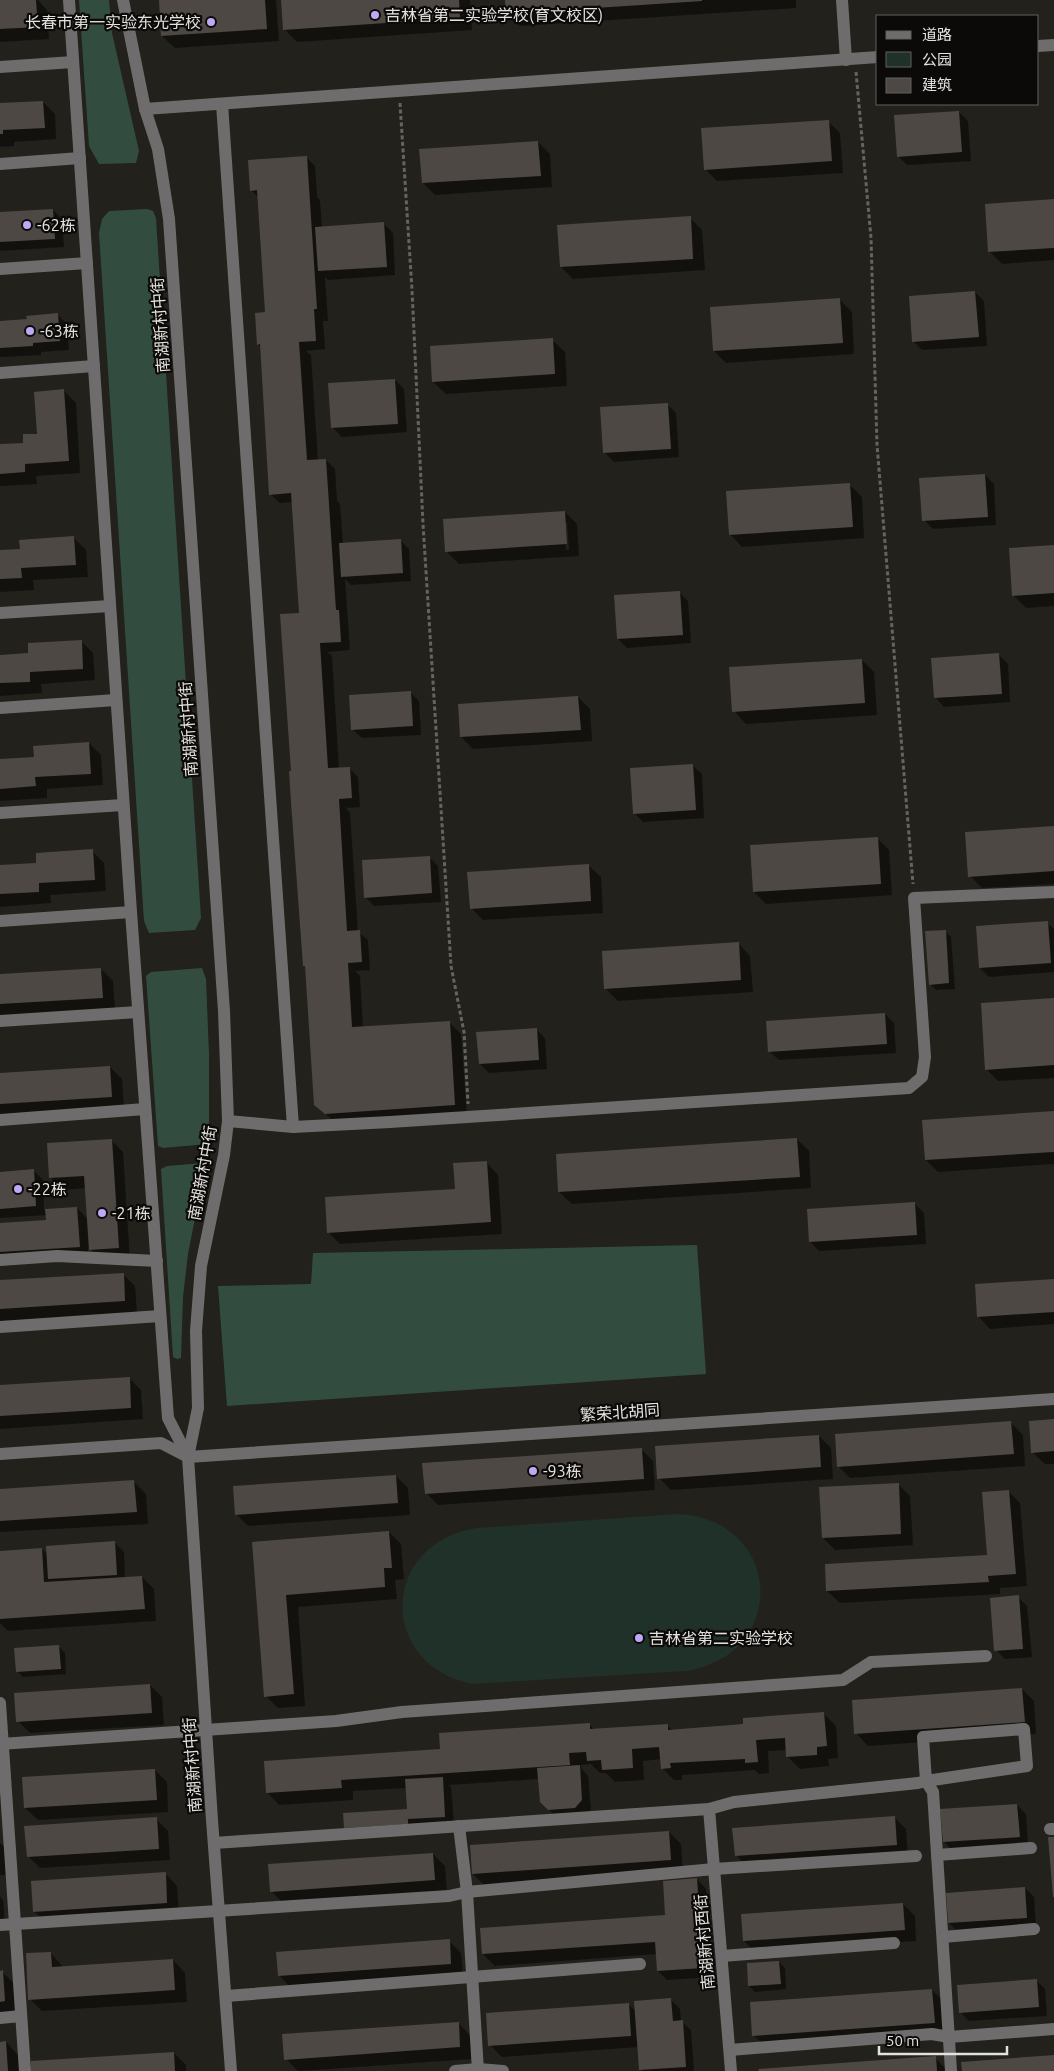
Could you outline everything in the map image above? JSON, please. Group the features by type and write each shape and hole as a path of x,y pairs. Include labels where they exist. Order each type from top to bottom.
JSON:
{"street":[{"name":"南湖新村中街","path":"69,0 123,805 168,1418 188,1457"},
{"name":"南湖新村中街","path":"123,0 145,109 158,149 169,219 224,1011 228,1121 224,1155 201,1266 196,1331 198,1408 188,1457 214,1842 232,2071"},
{"path":"842,0 850,59"},
{"path":"1039,46 1054,45"},
{"path":"145,109 876,57"},
{"path":"0,67 73,62"},
{"path":"222,104 293,1127"},
{"path":"0,164 80,158"},
{"path":"0,269 87,263"},
{"path":"0,373 94,366"},
{"path":"0,613 110,606"},
{"path":"0,708 116,700"},
{"path":"0,813 123,805"},
{"path":"228,1121 293,1127 909,1088 922,1077 925,1057 914,898 1054,892"},
{"path":"0,921 131,912"},
{"path":"0,1021 138,1012"},
{"path":"0,1120 145,1109"},
{"path":"0,1260 57,1256 156,1260"},
{"path":"0,1327 160,1316"},
{"name":"繁荣北胡同","path":"188,1457 1054,1399"},
{"path":"0,1454 160,1443 188,1457"},
{"path":"1,1744 336,1721 402,1712 843,1680 871,1662 986,1656"},
{"path":"0,1703 1,1744 25,2071"},
{"path":"214,1842 709,1810 734,1802 926,1781 1027,1766 1024,1729 923,1737 926,1781 933,1792 951,2071"},
{"name":"南湖新村西街","path":"709,1810 731,2071"},
{"path":"459,1826 467,1892 478,2070"},
{"path":"937,1855 1031,1848"},
{"path":"0,1926 449,1896 467,1892 714,1869 916,1856"},
{"path":"943,1937 1034,1929"},
{"path":"722,1956 894,1942"},
{"path":"226,1996 640,1964"},
{"path":"0,2018 21,2016"},
{"path":"730,2050 932,2034 949,2037 1054,2029"},
{"path":"455,2071 503,2071"}],"path":[{"path":"850,59 871,238 877,444 914,898"},
{"path":"399,92 450,966 464,1032 469,1117"}],"green space":[{"path":"79,0 109,0 112,33 139,151 136,163 99,164 89,146"},
{"path":"147,209 153,211 156,218 201,918 195,930 149,933 144,921 99,233 102,219 109,211"},
{"path":"202,968 206,979 209,1054 209,1141 207,1144 163,1148 158,1146 146,976 151,972"},
{"path":"202,1163 205,1167 188,1254 183,1297 181,1358 177,1359 173,1357 161,1169 167,1166"},
{"path":"697,1245 706,1374 227,1406 218,1286 311,1284 313,1253"},
{"path":"678,1514 713,1522 738,1538 754,1562 760,1588 757,1616 743,1640 720,1660 686,1671 472,1684 441,1672 419,1653 406,1630 402,1605 407,1579 422,1556 444,1538 476,1528"}],"building":[{"path":"0,0 36,0 38,27 0,29"},
{"path":"159,0 265,0 267,29 161,36"},
{"path":"281,0 459,0 460,18 283,30"},
{"path":"505,0 702,0 702,1 506,14"},
{"path":"43,101 45,128 3,130 3,134 0,134 0,103"},
{"path":"959,111 962,152 897,157 894,115"},
{"path":"829,120 832,161 704,170 701,128"},
{"path":"538,141 541,176 422,183 419,149"},
{"path":"307,156 317,309 314,309 316,341 299,342 307,460 326,459 336,610 339,610 341,642 320,643 328,768 350,767 352,798 339,799 347,931 360,930 362,962 348,963 352,1027 450,1021 455,1105 325,1114 314,1105 305,966 303,966 291,802 289,771 291,771 280,614 299,613 291,493 269,495 260,344 257,345 255,313 265,312 257,190 250,191 248,160"},
{"path":"1054,199 1054,248 988,252 985,204"},
{"name":"-62栋","path":"53,209 55,239 0,242 0,212"},
{"path":"691,216 693,259 560,267 557,225"},
{"path":"384,222 387,267 318,271 315,227"},
{"path":"975,291 979,337 912,342 909,296"},
{"path":"840,298 843,343 713,351 710,307"},
{"name":"-63栋","path":"58,313 60,341 33,343 33,346 0,348 0,321 27,319 26,316"},
{"path":"553,338 555,374 432,382 430,346"},
{"path":"395,379 398,424 331,428 328,383"},
{"path":"64,389 69,461 25,464 25,472 0,474 0,444 23,443 23,434 37,434 34,392"},
{"path":"668,403 671,449 603,453 600,407"},
{"path":"985,474 988,517 922,521 919,478"},
{"path":"850,483 853,527 729,535 726,491"},
{"path":"565,511 567,544 445,552 443,519"},
{"path":"74,536 76,565 21,568 22,578 0,579 0,550 20,549 19,540"},
{"path":"401,539 403,573 341,577 339,543"},
{"path":"1054,545 1054,593 1012,596 1009,548"},
{"path":"680,591 683,635 617,639 614,595"},
{"path":"82,640 83,669 30,672 30,682 0,683 0,655 28,653 28,643"},
{"path":"999,653 1002,694 934,698 931,658"},
{"path":"862,659 865,703 732,712 729,667"},
{"path":"411,691 413,726 351,730 349,695"},
{"path":"578,696 581,730 460,737 458,704"},
{"path":"89,742 91,774 35,777 36,786 0,789 0,759 34,757 33,746"},
{"path":"693,764 696,810 633,814 630,768"},
{"path":"1054,826 1054,871 968,877 965,832"},
{"path":"878,837 881,884 753,892 750,845"},
{"path":"93,849 95,880 39,883 39,892 0,894 0,865 36,863 36,853"},
{"path":"430,856 432,893 364,898 362,860"},
{"path":"589,864 591,901 470,909 467,872"},
{"path":"1048,921 1051,963 979,968 976,926"},
{"path":"946,930 949,983 929,985 925,931"},
{"path":"739,942 741,980 604,989 602,951"},
{"path":"101,968 103,998 0,1004 0,974"},
{"path":"1054,998 1054,1065 985,1070 981,1003"},
{"path":"885,1013 887,1044 768,1052 766,1021"},
{"path":"537,1028 539,1060 479,1064 476,1032"},
{"path":"110,1066 112,1097 0,1104 0,1073"},
{"path":"1054,1111 1054,1152 925,1160 922,1120"},
{"path":"797,1138 800,1177 558,1192 556,1154"},
{"name":"-21栋","path":"112,1139 119,1248 89,1250 84,1176 49,1178 47,1143"},
{"path":"487,1161 491,1222 327,1233 325,1197 455,1189 453,1163"},
{"name":"-22栋","path":"34,1169 36,1206 0,1209 0,1172"},
{"path":"915,1202 917,1235 809,1242 807,1209"},
{"path":"77,1207 80,1247 0,1252 0,1223 46,1220 45,1209"},
{"path":"124,1273 125,1301 0,1309 0,1280"},
{"path":"1054,1279 1054,1312 977,1317 975,1284"},
{"path":"130,1377 131,1408 0,1416 0,1385"},
{"path":"1054,1419 1054,1451 1031,1453 1029,1421"},
{"path":"1011,1421 1014,1454 837,1467 835,1434"},
{"path":"819,1435 821,1467 657,1479 655,1446"},
{"name":"-93栋","path":"642,1448 644,1479 425,1494 422,1463"},
{"path":"396,1475 398,1503 235,1515 233,1486"},
{"path":"134,1480 137,1512 0,1521 0,1489"},
{"path":"899,1483 901,1534 822,1538 819,1487"},
{"path":"1009,1490 1016,1574 988,1576 989,1582 826,1591 825,1564 987,1555 982,1492"},
{"path":"389,1531 392,1568 384,1568 385,1587 286,1595 294,1694 264,1697 252,1542"},
{"path":"115,1541 117,1575 48,1579 46,1546"},
{"path":"42,1548 44,1582 142,1576 145,1609 0,1619 0,1551"},
{"path":"1019,1595 1023,1649 994,1651 990,1598"},
{"path":"59,1645 61,1669 16,1672 14,1648"},
{"path":"150,1684 152,1713 16,1722 14,1693"},
{"path":"1022,1688 1025,1722 854,1734 852,1700"},
{"path":"824,1712 827,1746 817,1747 817,1755 786,1757 785,1738 756,1740 758,1762 745,1763 745,1759 670,1763 671,1768 661,1769 659,1747 632,1749 633,1768 602,1770 601,1760 587,1761 586,1752 569,1753 570,1765 341,1780 342,1788 266,1793 264,1761 440,1749 439,1733 590,1723 590,1729 668,1724 668,1730 743,1724 743,1718"},
{"path":"580,1765 582,1800 575,1808 548,1810 540,1802 537,1768"},
{"path":"155,1769 157,1800 24,1808 22,1777"},
{"path":"443,1777 445,1817 408,1819 408,1824 344,1828 343,1813 407,1809 405,1779"},
{"path":"1017,1804 1020,1837 943,1842 940,1809"},
{"path":"895,1816 897,1845 735,1856 732,1828"},
{"path":"157,1817 159,1849 27,1857 24,1826"},
{"path":"669,1831 671,1860 472,1874 470,1845"},
{"path":"1048,1837 1054,1837 1054,1897 1053,1897"},
{"path":"433,1853 435,1880 270,1892 268,1864"},
{"path":"166,1872 167,1903 33,1912 31,1881"},
{"path":"697,1878 703,1968 657,1971 655,1942 482,1954 480,1928 665,1915 663,1881"},
{"path":"1025,1887 1027,1918 948,1923 946,1893"},
{"path":"903,1903 905,1930 743,1941 741,1914"},
{"path":"450,1939 451,1964 278,1976 276,1952"},
{"path":"51,1952 52,1967 173,1959 175,1990 28,2000 26,1953"},
{"path":"779,1961 781,1984 748,1986 747,1963"},
{"path":"3,1970 5,2001 0,2002 0,1971"},
{"path":"1037,1979 1039,2007 959,2013 957,1985"},
{"path":"932,1989 935,2023 752,2036 750,2002"},
{"path":"671,1998 673,2021 683,2020 686,2067 639,2070 634,2001"},
{"path":"629,2003 631,2036 488,2046 486,2013"},
{"path":"459,2022 460,2047 284,2060 282,2034"},
{"path":"6,2041 8,2071 0,2071 0,2042"},
{"path":"174,2052 175,2071 31,2071 31,2061"},
{"path":"1054,2055 1054,2071 962,2071 961,2062"},
{"path":"936,2056 937,2071 759,2071 758,2069"}],"place":[{"name":"吉林省第二实验学校(育文校区)","path":"375,15"},
{"name":"长春市第一实验东光学校","path":"211,22"},
{"name":"-62栋","path":"27,225"},
{"name":"-63栋","path":"30,331"},
{"name":"-22栋","path":"18,1189"},
{"name":"-21栋","path":"102,1213"},
{"name":"-93栋","path":"533,1471"},
{"name":"吉林省第二实验学校","path":"639,1638"}]}
